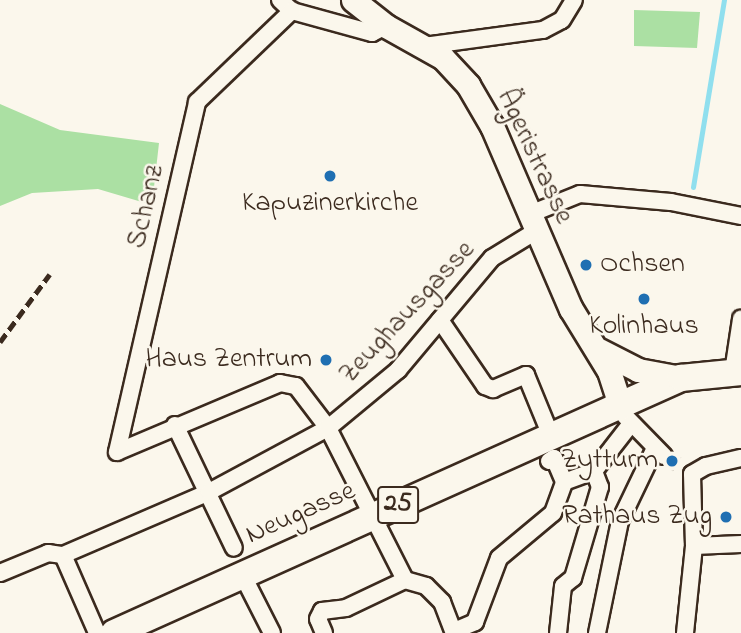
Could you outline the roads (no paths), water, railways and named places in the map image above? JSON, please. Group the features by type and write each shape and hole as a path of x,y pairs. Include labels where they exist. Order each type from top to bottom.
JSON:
{"main road":[{"name":"Ägeristrasse","path":"353,0 386,26 424,46 468,85 492,127 571,309 609,371 625,416"},
{"path":"597,349 638,370 681,379"},
{"name":"25","path":"550,449 625,416 681,379 737,372"},
{"name":"Neugasse","path":"191,597 373,517 550,449"},
{"name":"25","path":"114,633 191,597"},
{"name":"25","path":"149,633 191,597"}],"street":[{"path":"424,46 543,30 562,20 574,0"},
{"path":"286,6 372,33 386,26"},
{"name":"Schanz","path":"175,425 117,452 197,102 286,6"},
{"name":"Zeughausgasse","path":"0,573 48,553 63,555 209,492 328,428 366,401 492,258 533,222 580,194 671,202 741,216"},
{"path":"737,372 741,319"},
{"path":"324,633 318,619 322,611 346,608 405,580 426,586 442,602 454,632 475,622 499,558 553,513 564,482 550,449 526,375 492,389 485,386 440,320"},
{"path":"234,548 175,425 288,382 296,386 328,428 405,580"},
{"path":"564,482 594,471 625,416 660,452 620,521 597,633"},
{"path":"685,633 694,546 686,471 741,458"},
{"path":"558,633 563,586 573,578 600,487 594,471"},
{"path":"694,546 741,544"},
{"path":"63,555 97,633"},
{"path":"242,574 272,633"}],"waterway":[{"path":"693,187 724,0"}],"tunnel":[{"path":"664,456 681,467"}],"railway":[{"path":"0,342 50,274"}],"place":[{"name":"Kapuzinerkirche","path":"330,176"},
{"name":"Ochsen","path":"586,265"},
{"name":"Kolinhaus","path":"644,299"},
{"name":"Haus Zentrum","path":"326,360"},
{"name":"Zytturm","path":"672,461"},
{"name":"Rathaus Zug","path":"726,517"}]}
